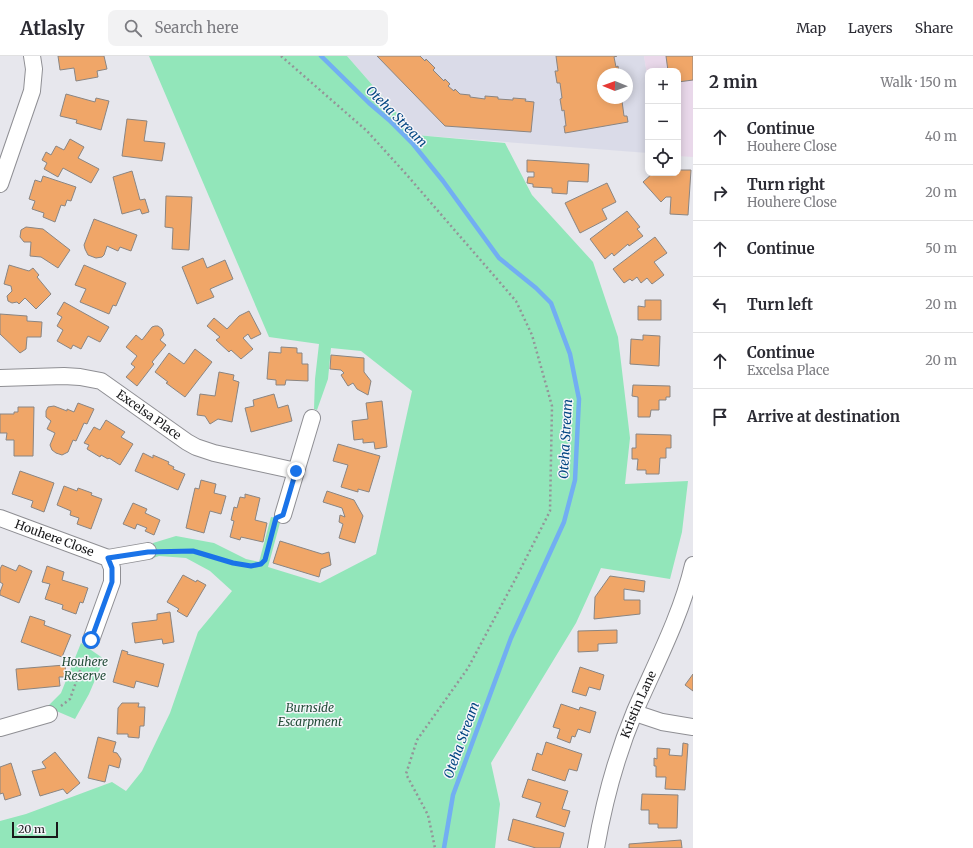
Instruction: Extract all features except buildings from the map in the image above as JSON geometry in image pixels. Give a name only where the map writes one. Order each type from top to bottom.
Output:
[{"type":"street","points":[[2,175],[32,91],[34,69],[32,56]]},
{"type":"street","name":"Excelsa Place","points":[[0,378],[80,376],[102,381],[186,442],[196,447],[214,453],[296,471]]},
{"type":"street","points":[[283,515],[312,418]]},
{"type":"street","name":"Houhere Close","points":[[0,518],[108,558],[148,552]]},
{"type":"street","name":"Houhere Close","points":[[91,640],[112,582],[112,568],[108,558]]},
{"type":"street","name":"Kristin Lane","points":[[596,848],[613,776],[635,713],[665,642],[688,583],[693,565]]},
{"type":"street","points":[[635,713],[662,722],[693,727]]},
{"type":"street","points":[[0,728],[49,714]]},
{"type":"path","points":[[281,56],[367,131],[516,301],[532,335],[552,406],[550,510],[468,668],[417,740],[406,774],[428,814],[435,848]]},
{"type":"path","points":[[148,552],[193,551],[233,563],[251,566],[261,564],[265,560],[276,518],[283,515]]},
{"type":"path","points":[[49,714],[70,700],[91,640]]},
{"type":"shaded area","points":[[347,56],[644,56],[646,68],[645,153],[416,135]]},
{"type":"shaded area","points":[[644,56],[693,56],[693,157],[681,156],[681,68],[646,68]]},
{"type":"green space","name":"Burnside Escarpment","points":[[149,56],[347,56],[416,135],[505,143],[532,195],[593,262],[618,337],[630,438],[625,484],[688,481],[682,532],[670,579],[601,568],[576,623],[491,763],[500,804],[495,848],[0,848],[0,821],[26,814],[112,782],[126,791],[142,771],[170,713],[198,632],[232,591],[210,571],[186,558],[159,556],[153,558],[153,543],[176,536],[214,543],[246,559],[259,562],[271,517],[281,519],[268,567],[320,583],[376,554],[412,391],[361,351],[331,348],[328,379],[317,410],[314,409],[315,379],[319,344],[269,337]]},
{"type":"green space","name":"Houhere Reserve","points":[[81,643],[104,659],[89,694],[75,719],[47,707],[61,693]]},
{"type":"waterway","name":"Oteha Stream","points":[[321,56],[413,144],[443,181],[499,258],[536,288],[551,303],[570,354],[579,399],[575,480],[564,522],[511,638],[453,795],[444,848]]},
{"type":"route","points":[[91,640],[112,582],[112,568],[108,558],[148,552],[193,551],[233,563],[251,566],[261,564],[265,560],[276,518],[283,515],[296,471]]}]
